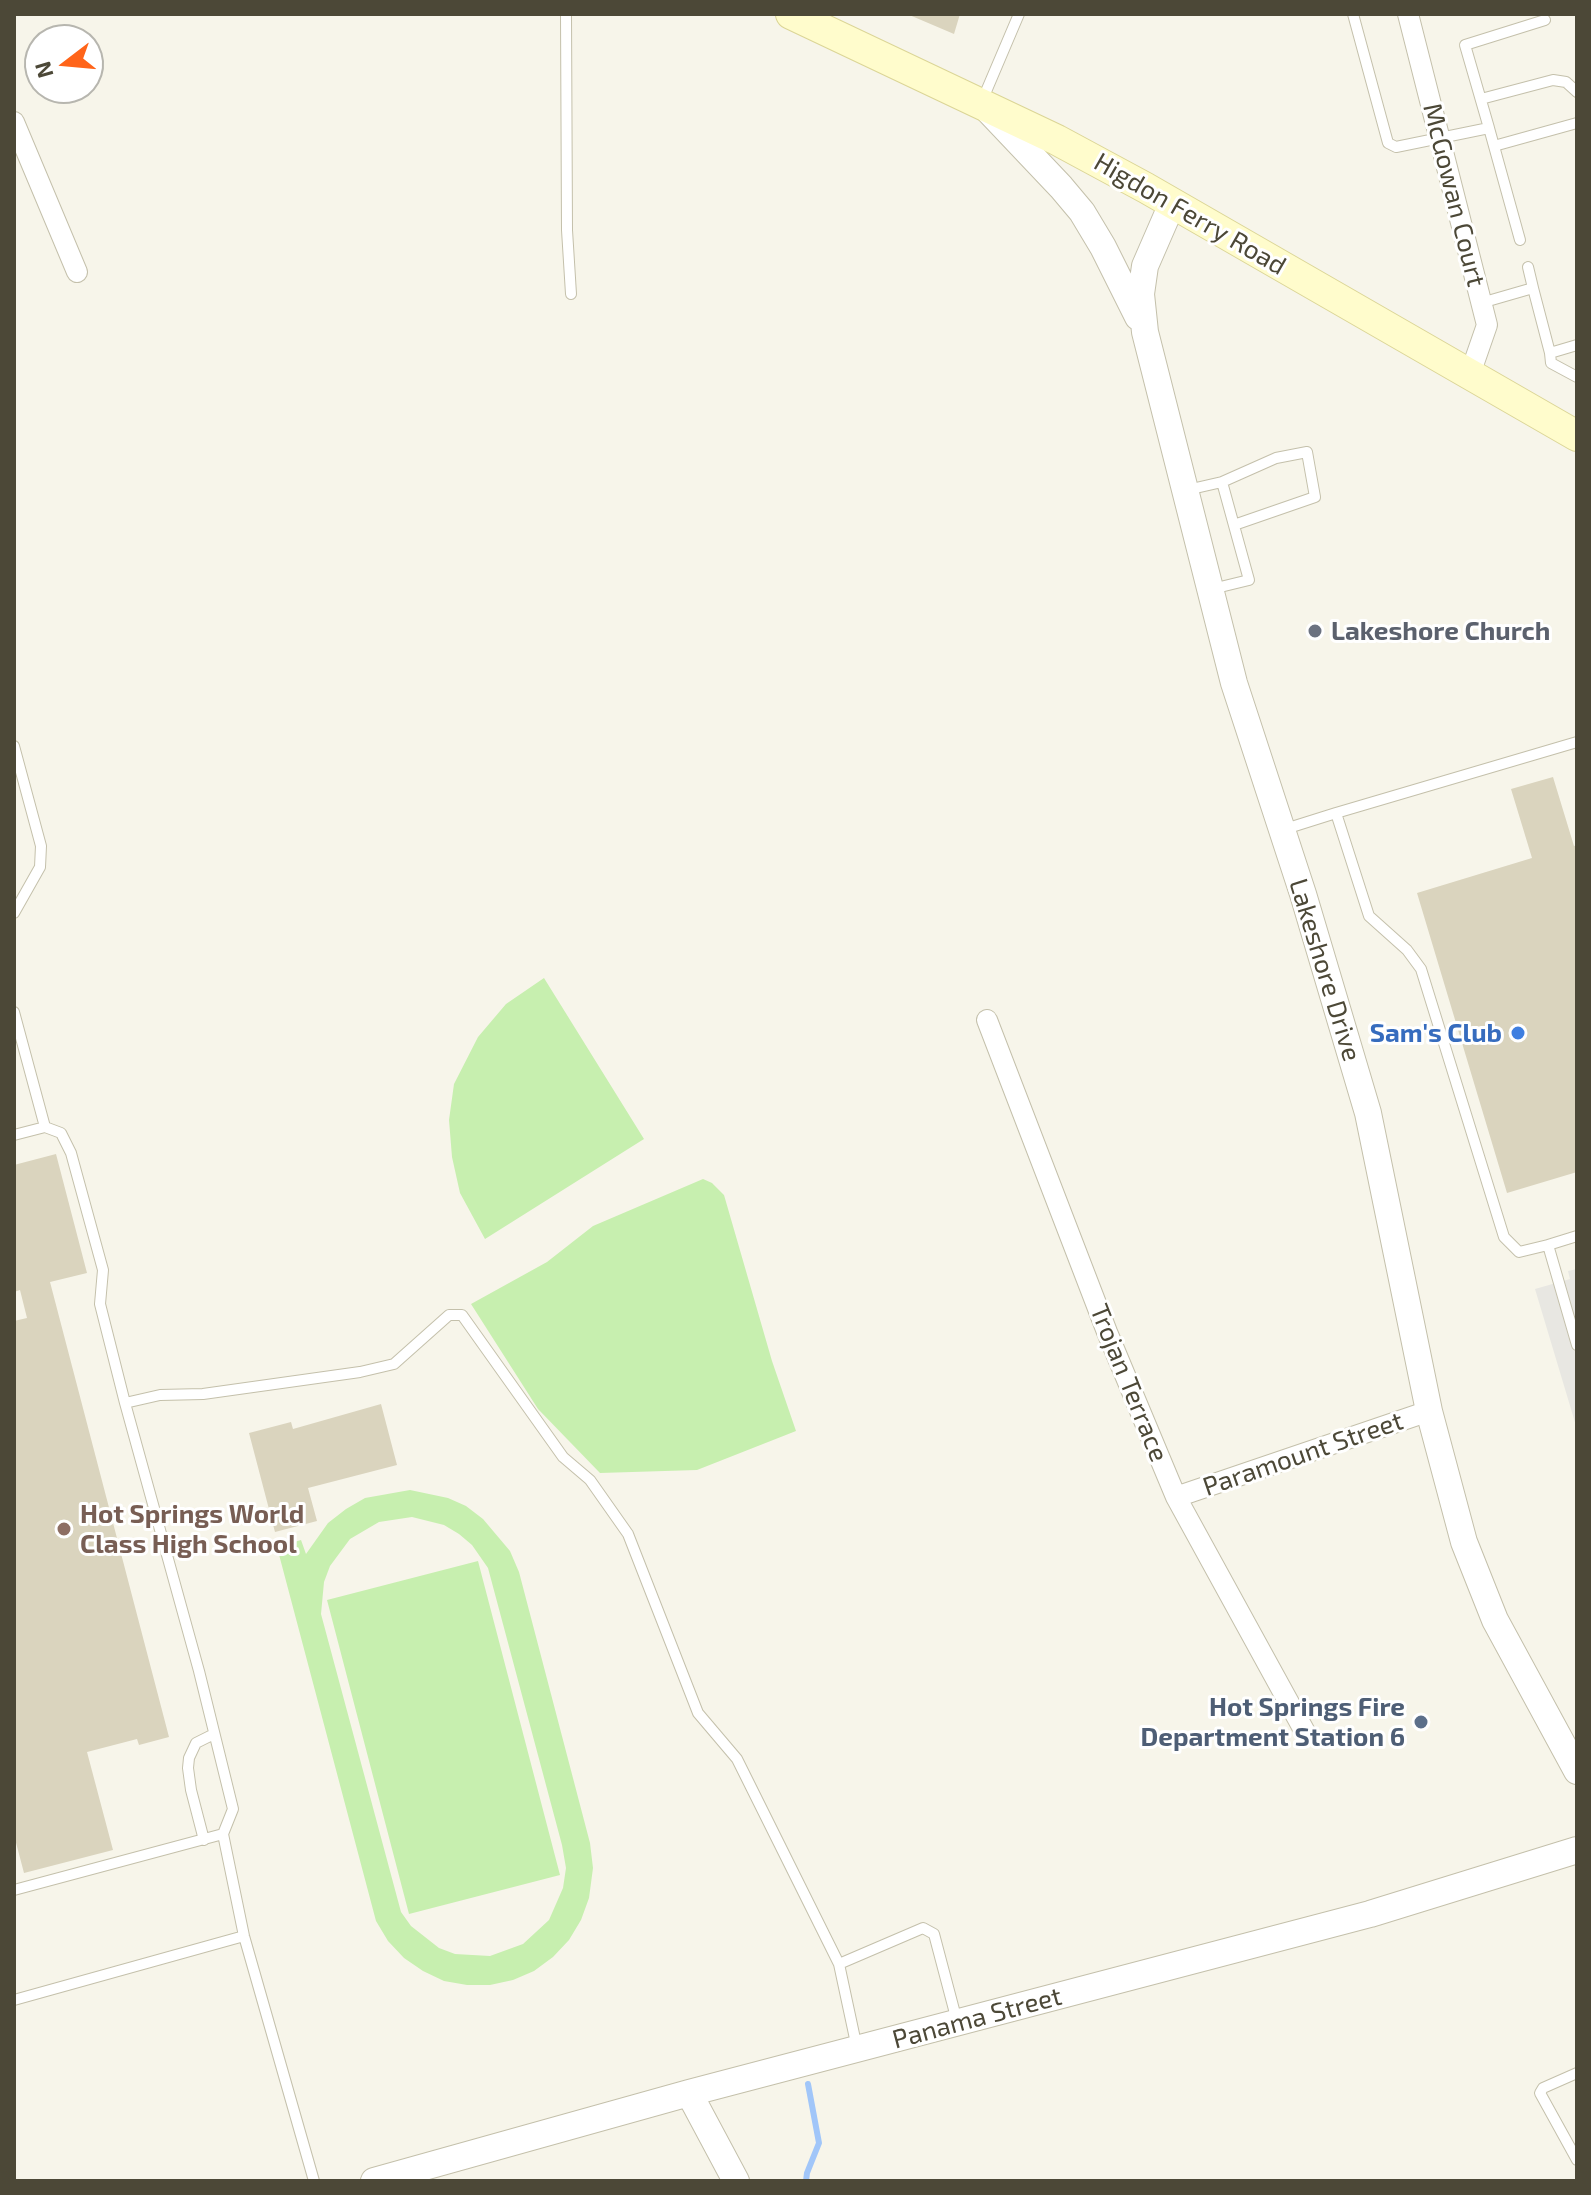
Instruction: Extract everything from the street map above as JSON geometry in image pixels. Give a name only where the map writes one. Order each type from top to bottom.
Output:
[{"type":"main road","name":"Higdon Ferry Road","points":[[791,14],[820,20],[1057,140],[1577,436]]},
{"type":"street","name":"McGowan Court","points":[[1408,14],[1487,325],[1470,374]]},
{"type":"street","points":[[981,103],[1082,212],[1108,256],[1145,332]]},
{"type":"street","points":[[14,122],[77,272]]},
{"type":"street","name":"Lakeshore Drive","points":[[1172,204],[1145,266],[1141,294],[1145,332],[1234,683],[1303,894],[1368,1113],[1429,1411],[1464,1542],[1495,1620],[1577,1771]]},
{"type":"street","name":"Trojan Terrace","points":[[987,1020],[1107,1332],[1176,1497],[1305,1732]]},
{"type":"street","name":"Paramount Street","points":[[1176,1497],[1429,1411]]},
{"type":"street","name":"Panama Street","points":[[374,2181],[689,2093],[1370,1914],[1577,1850]]},
{"type":"street","points":[[689,2093],[736,2181]]},
{"type":"lane","points":[[566,14],[567,230],[571,294]]},
{"type":"lane","points":[[981,103],[1019,14]]},
{"type":"lane","points":[[1353,14],[1388,143],[1396,147],[1489,128]]},
{"type":"lane","points":[[1520,240],[1465,45],[1545,20]]},
{"type":"lane","points":[[1481,99],[1553,80],[1566,82],[1577,92]]},
{"type":"lane","points":[[1494,146],[1577,123]]},
{"type":"lane","points":[[1528,267],[1551,363],[1577,377]]},
{"type":"lane","points":[[1481,303],[1533,288]]},
{"type":"lane","points":[[1550,353],[1577,345]]},
{"type":"lane","points":[[1185,490],[1222,482],[1276,458],[1307,452],[1315,497],[1234,525]]},
{"type":"lane","points":[[1210,590],[1249,580],[1222,482]]},
{"type":"lane","points":[[1280,830],[1577,742]]},
{"type":"lane","points":[[14,746],[41,846],[40,867],[14,913]]},
{"type":"lane","points":[[1336,813],[1369,916],[1407,950],[1421,969],[1504,1237],[1519,1252],[1577,1236]]},
{"type":"lane","points":[[14,1012],[45,1127]]},
{"type":"lane","points":[[14,1135],[45,1127],[61,1133],[71,1153],[103,1270],[100,1304],[233,1809],[223,1834],[244,1936],[314,2181]]},
{"type":"lane","points":[[1548,1245],[1577,1345]]},
{"type":"lane","points":[[125,1403],[160,1395],[203,1394],[383,1367],[394,1364],[449,1315],[462,1315],[563,1457],[590,1480],[628,1534],[698,1713],[737,1759],[839,1964],[857,2049]]},
{"type":"lane","points":[[204,1840],[188,1768],[196,1743],[214,1734]]},
{"type":"lane","points":[[14,1890],[223,1834]]},
{"type":"lane","points":[[839,1964],[923,1928],[934,1934],[958,2023]]},
{"type":"lane","points":[[14,2000],[244,1936]]},
{"type":"lane","points":[[1577,2073],[1543,2088],[1540,2093],[1577,2160]]},
{"type":"green space","points":[[544,978],[644,1139],[485,1239],[460,1193],[452,1157],[449,1120],[454,1084],[478,1037],[506,1004]]},
{"type":"green space","points":[[703,1179],[724,1195],[772,1361],[796,1431],[697,1470],[600,1473],[538,1409],[471,1304],[547,1262],[593,1226]]},
{"type":"green space","points":[[410,1490],[448,1498],[466,1506],[483,1519],[510,1551],[519,1572],[590,1843],[593,1868],[589,1898],[569,1940],[534,1971],[513,1980],[490,1985],[444,1981],[404,1958],[388,1941],[376,1921],[277,1547],[301,1540],[306,1554],[328,1523],[365,1498]],"holes":[[[412,1517],[444,1525],[472,1545],[488,1568],[566,1868],[563,1888],[549,1920],[523,1944],[490,1956],[455,1954],[439,1948],[411,1926],[401,1912],[321,1614],[324,1582],[330,1566],[350,1539],[379,1522]]]},
{"type":"green space","points":[[478,1561],[560,1875],[409,1914],[327,1600]]},
{"type":"shaded area","points":[[1577,1269],[1577,1429],[1535,1289],[1570,1279],[1568,1271]]},
{"type":"building","points":[[907,14],[960,14],[954,34]]},
{"type":"building","name":"Sam's Club","points":[[1553,777],[1574,846],[1577,845],[1577,1172],[1507,1193],[1417,893],[1532,858],[1511,789]]},
{"type":"building","name":"Hot Springs World Class High School","points":[[56,1154],[87,1273],[50,1282],[169,1737],[139,1745],[137,1739],[87,1752],[113,1850],[24,1873],[14,1835],[14,1321],[27,1318],[20,1290],[14,1292],[14,1165]]},
{"type":"building","points":[[381,1404],[397,1465],[308,1488],[317,1521],[275,1532],[249,1433],[291,1422],[293,1429]]},
{"type":"waterway","points":[[806,2181],[819,2143],[808,2084]]},
{"type":"place","name":"Lakeshore Church","points":[[1315,631]]},
{"type":"place","name":"Sam's Club","points":[[1518,1033]]},
{"type":"place","name":"Hot Springs World Class High School","points":[[64,1529]]},
{"type":"place","name":"Hot Springs Fire Department Station 6","points":[[1421,1722]]}]
